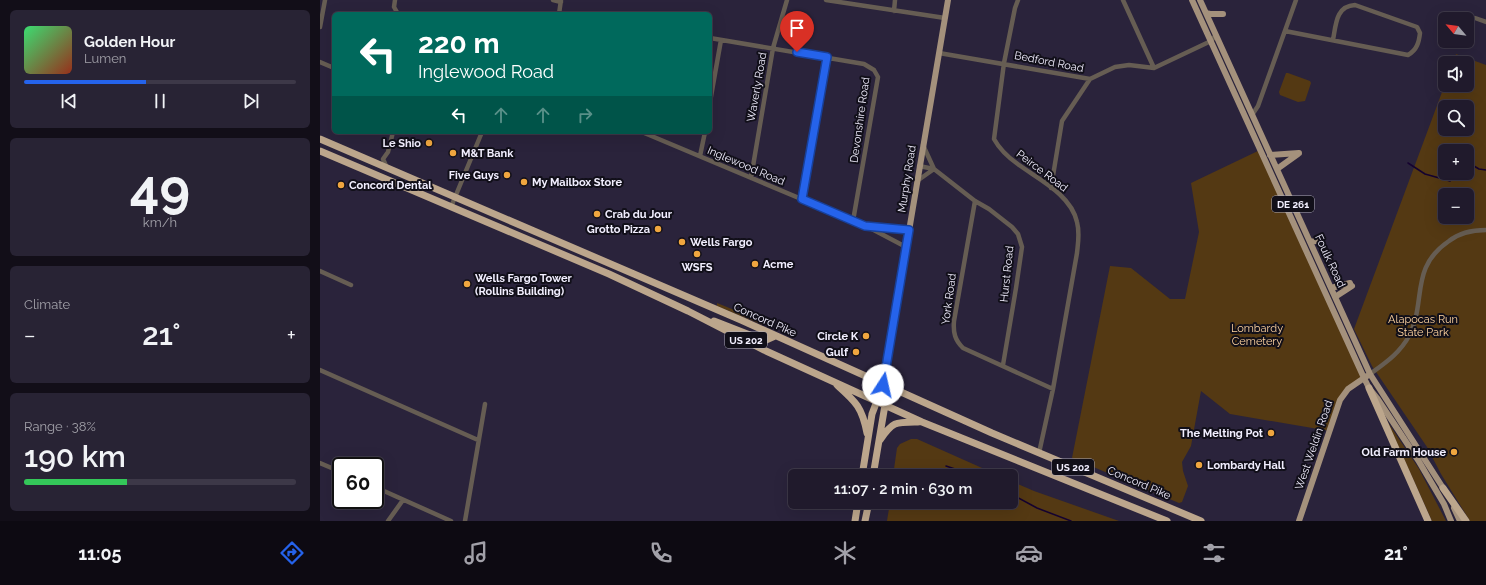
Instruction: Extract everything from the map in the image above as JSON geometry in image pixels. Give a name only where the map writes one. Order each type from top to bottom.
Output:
[{"type":"highway","name":"Concord Pike","points":[[320,139],[671,290],[1039,453],[1201,521]]},
{"type":"highway","name":"US 202","points":[[320,151],[609,274],[688,311],[766,351],[922,422],[1167,521]]},
{"type":"highway","points":[[688,311],[763,340],[775,336]]},
{"type":"highway","points":[[830,379],[856,403],[865,421],[868,439]]},
{"type":"highway","points":[[863,469],[876,401],[883,385]]},
{"type":"highway","points":[[874,469],[885,405],[883,385]]},
{"type":"highway","points":[[1369,388],[1428,521]]},
{"type":"highway","points":[[879,442],[894,424],[902,422],[922,422]]},
{"type":"highway","points":[[1443,488],[1466,521]]},
{"type":"highway","points":[[855,521],[857,509]]},
{"type":"highway","points":[[865,521],[868,509]]},
{"type":"highway","points":[[1136,509],[1158,521]]},
{"type":"main road","name":"Murphy Road","points":[[883,385],[948,0]]},
{"type":"main road","name":"Foulk Road","points":[[1192,0],[1364,378],[1369,388],[1418,460],[1444,504],[1451,521]]},
{"type":"main road","name":"Foulk Road","points":[[1200,0],[1370,374],[1443,488],[1460,521]]},
{"type":"main road","points":[[1206,13],[1223,14]]},
{"type":"main road","points":[[1270,155],[1299,153],[1277,169]]},
{"type":"main road","points":[[1310,242],[1321,240]]},
{"type":"main road","points":[[1331,288],[1351,285],[1335,297]]},
{"type":"main road","name":"West Weldin Road","points":[[1299,521],[1340,400],[1345,392],[1370,374]]},
{"type":"street","points":[[320,27],[325,0]]},
{"type":"street","points":[[395,0],[394,7],[397,12]]},
{"type":"street","points":[[553,0],[561,1],[559,12]]},
{"type":"street","name":"Waverly Road","points":[[751,178],[773,48],[787,0]]},
{"type":"street","points":[[826,0],[841,1],[894,11],[945,18]]},
{"type":"street","points":[[894,11],[895,0]]},
{"type":"street","name":"Peirce Road","points":[[1018,0],[1004,63],[994,139],[998,148],[1011,160],[1063,197],[1072,209],[1077,222],[1079,237],[1053,389],[1039,453]]},
{"type":"street","points":[[1122,0],[1154,68],[1211,41],[1216,35]]},
{"type":"street","points":[[1252,115],[1258,106],[1296,0]]},
{"type":"street","points":[[1285,30],[1333,40],[1408,55],[1414,51],[1419,42],[1420,33],[1417,27],[1355,5],[1347,6],[1342,10],[1338,17],[1333,40]]},
{"type":"street","points":[[1475,18],[1486,22]]},
{"type":"street","name":"Devonshire Road","points":[[712,38],[864,64],[874,70],[878,76],[853,221]]},
{"type":"street","points":[[712,91],[721,40]]},
{"type":"street","name":"Bedford Road","points":[[939,53],[1090,79],[1115,67],[1129,65],[1154,68]]},
{"type":"street","points":[[802,199],[827,57]]},
{"type":"street","points":[[320,62],[332,67]]},
{"type":"street","points":[[1051,188],[1062,121],[1090,79]]},
{"type":"street","points":[[387,168],[383,159],[388,152],[392,134]]},
{"type":"street","points":[[451,206],[481,134]]},
{"type":"street","name":"Inglewood Road","points":[[650,134],[865,226],[906,247]]},
{"type":"street","points":[[700,156],[704,134]]},
{"type":"street","points":[[917,181],[934,169],[923,145]]},
{"type":"street","name":"Hurst Road","points":[[920,166],[934,169],[975,201],[989,209],[1012,227],[1018,234],[1022,247],[1004,365]]},
{"type":"street","name":"York Road","points":[[975,201],[953,329],[958,343],[963,348],[1004,365],[1053,389]]},
{"type":"street","points":[[1287,208],[1293,205]]},
{"type":"street","name":"Inglewood Road","points":[[865,226],[909,230]]},
{"type":"street","name":"West Weldin Road","points":[[1370,374],[1395,354],[1409,337],[1414,322],[1423,272],[1432,256],[1444,244],[1453,238],[1471,231],[1486,230]]},
{"type":"street","points":[[320,271],[351,285]]},
{"type":"street","points":[[320,370],[478,440]]},
{"type":"street","points":[[465,521],[485,404]]},
{"type":"street","points":[[320,463],[332,468]]},
{"type":"street","points":[[384,491],[451,521]]},
{"type":"street","points":[[388,521],[403,500]]},
{"type":"green space","name":"Alapocas Run State Park","points":[[1474,61],[1486,65],[1486,521],[1470,521],[1441,474],[1427,447],[1372,366],[1354,329],[1438,103],[1438,136],[1474,136],[1474,100],[1439,100],[1442,92],[1474,92]]},
{"type":"green space","points":[[1286,73],[1310,81],[1311,83],[1305,101],[1298,102],[1280,95],[1279,92]]},
{"type":"green space","name":"Lombardy Cemetery","points":[[1260,150],[1364,378],[1345,392],[1330,431],[1230,414],[1201,391],[1191,446],[1182,462],[1183,471],[1188,486],[1182,502],[1179,503],[1072,458],[1110,266],[1131,268],[1170,299],[1185,299],[1199,232],[1191,183]]},
{"type":"green space","points":[[717,303],[764,322],[765,324],[763,325],[717,306]]},
{"type":"green space","points":[[1387,421],[1419,469],[1446,521],[1432,521]]},
{"type":"green space","points":[[911,439],[917,439],[984,469],[894,469],[897,448],[900,444]]},
{"type":"green space","points":[[1018,484],[1119,521],[887,521],[889,509],[1018,509]]},
{"type":"waterway","points":[[1408,163],[1425,174],[1438,178]]},
{"type":"waterway","points":[[1474,166],[1479,169],[1486,170]]},
{"type":"waterway","points":[[1446,180],[1451,180]]},
{"type":"waterway","points":[[946,466],[955,469]]},
{"type":"waterway","points":[[1018,498],[1037,508],[1071,521]]},
{"type":"place","name":"Le Shio","points":[[429,143]]},
{"type":"place","name":"M&T Bank","points":[[453,153]]},
{"type":"place","name":"Five Guys","points":[[507,175]]},
{"type":"place","name":"My Mailbox Store","points":[[524,182]]},
{"type":"place","name":"Concord Dental","points":[[341,185]]},
{"type":"place","name":"Crab du Jour","points":[[597,214]]},
{"type":"place","name":"Grotto Pizza","points":[[658,229]]},
{"type":"place","name":"Wells Fargo","points":[[682,242]]},
{"type":"place","name":"WSFS","points":[[697,254]]},
{"type":"place","name":"Acme","points":[[755,264]]},
{"type":"place","name":"Wells Fargo Tower (Rollins Building)","points":[[467,284]]},
{"type":"place","name":"Circle K","points":[[866,336]]},
{"type":"place","name":"Gulf","points":[[856,352]]},
{"type":"place","name":"The Melting Pot","points":[[1271,433]]},
{"type":"place","name":"Old Farm House","points":[[1454,452]]},
{"type":"place","name":"Lombardy Hall","points":[[1199,465]]},
{"type":"route","points":[[797,52],[827,57],[802,199],[865,226],[909,230],[883,385]]}]
